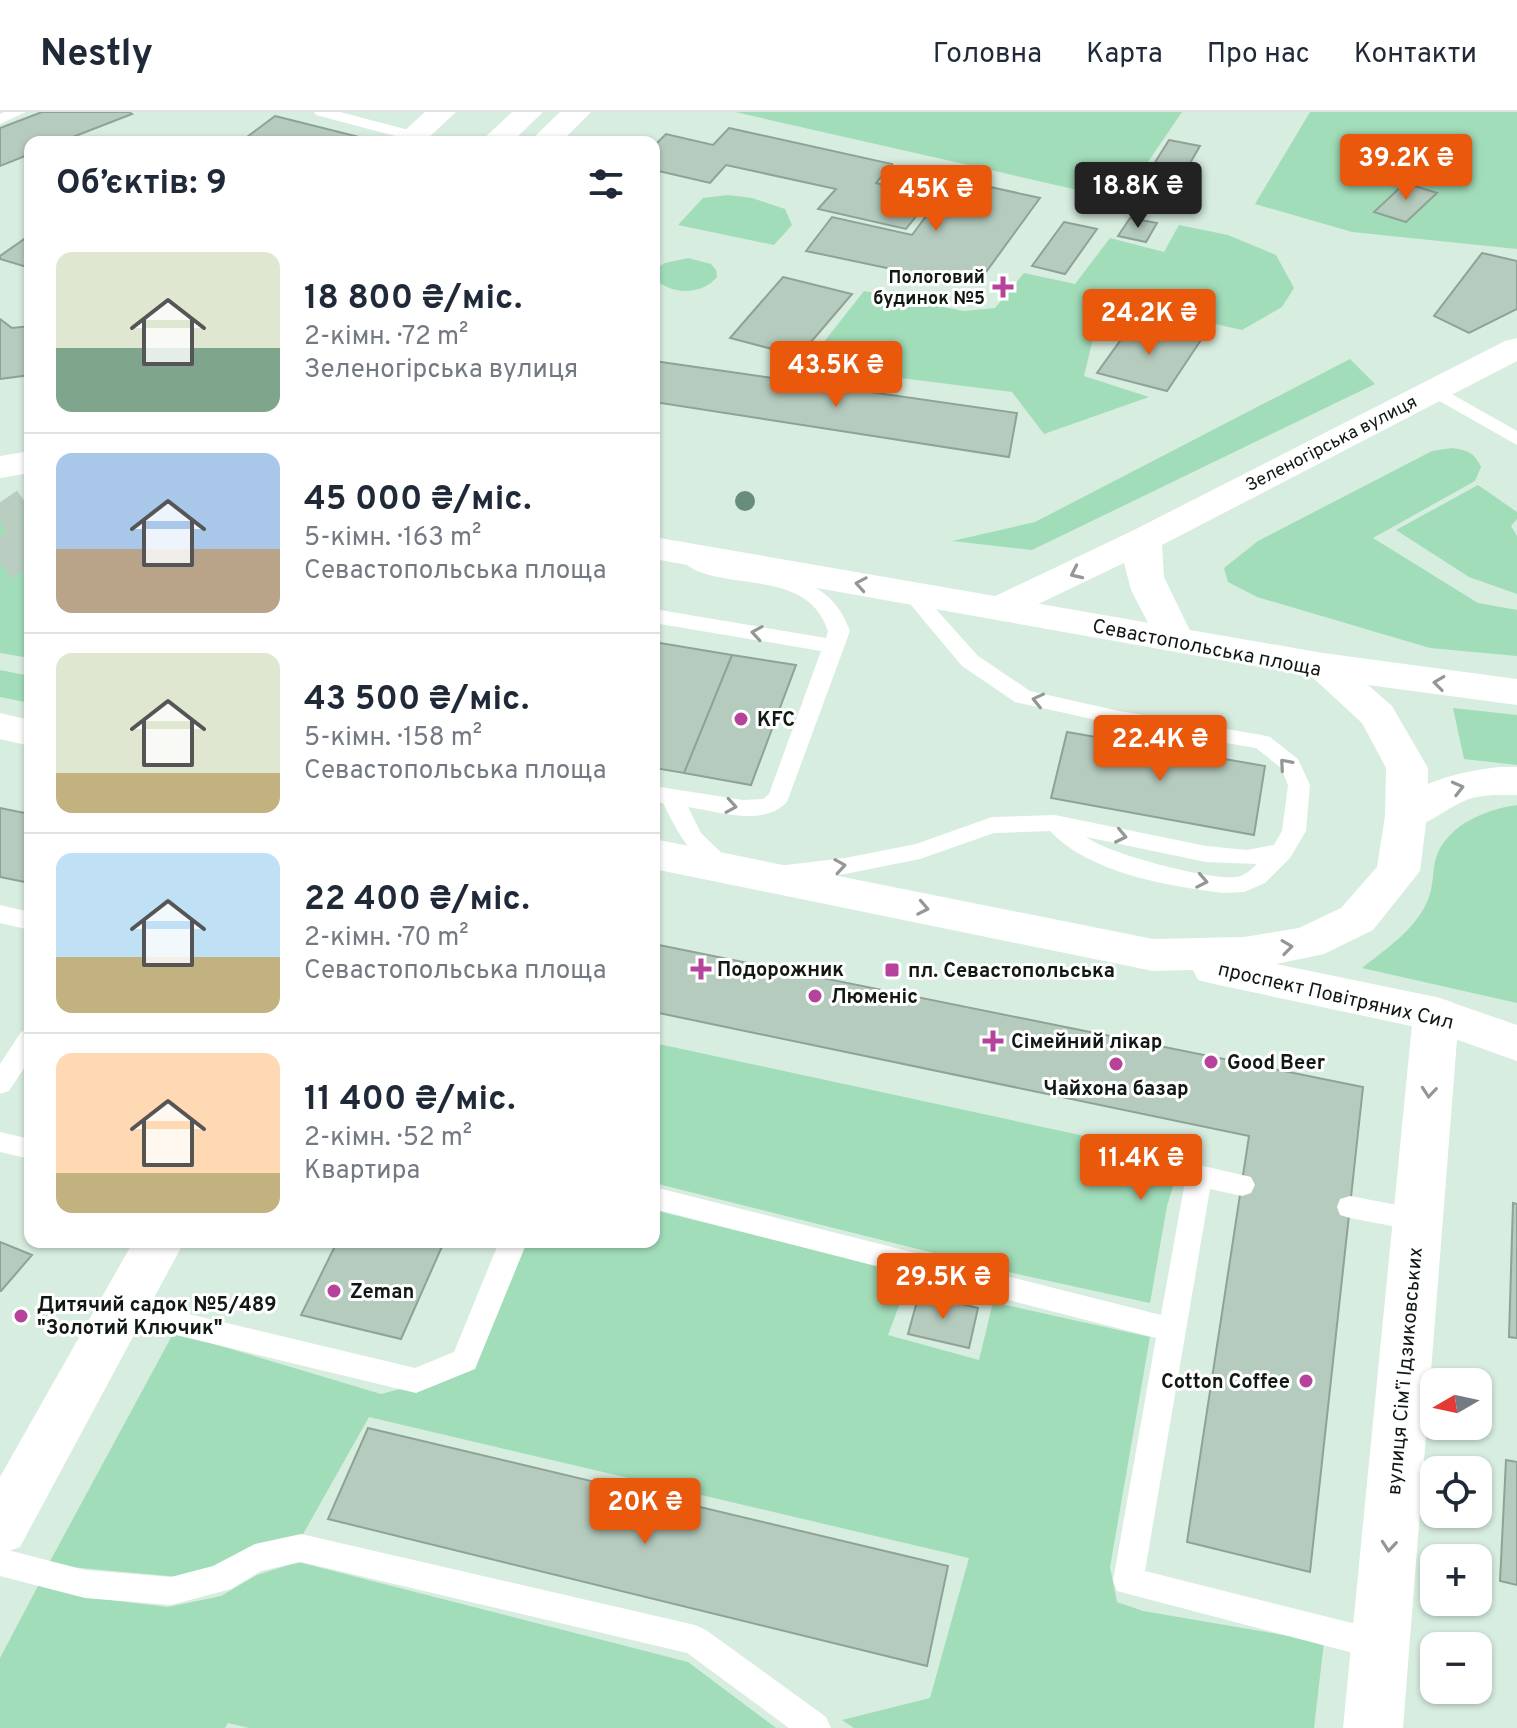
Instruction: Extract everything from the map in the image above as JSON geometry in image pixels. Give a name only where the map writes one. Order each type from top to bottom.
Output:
[{"type":"main road","points":[[502,136],[529,112]]},
{"type":"main road","points":[[551,136],[577,112]]},
{"type":"main road","points":[[422,136],[451,129]]},
{"type":"main road","name":"Зеленогірська вулиця","points":[[1000,608],[1145,539],[1517,348]]},
{"type":"main road","points":[[1145,539],[1141,552],[1143,572],[1174,637]]},
{"type":"main road","name":"Севастопольська площа","points":[[660,855],[1153,955],[1244,953],[1308,943],[1357,919],[1398,871],[1406,816],[1407,768],[1378,715],[1323,666],[1174,637],[668,551]]},
{"type":"main road","points":[[1323,666],[1517,692]]},
{"type":"main road","points":[[0,729],[24,733]]},
{"type":"main road","points":[[1406,816],[1445,791],[1474,784],[1517,781]]},
{"type":"main road","name":"проспект Повітряних Сил","points":[[1153,955],[1436,1014],[1517,1043]]},
{"type":"main road","name":"вулиця Сімʼї Ідзиковських","points":[[1373,1728],[1436,1014]]},
{"type":"main road","points":[[0,1529],[156,1248]]},
{"type":"lane","points":[[0,119],[18,112]]},
{"type":"lane","points":[[322,112],[400,136]]},
{"type":"lane","points":[[1434,390],[1517,439]]},
{"type":"lane","points":[[662,796],[743,808],[769,807],[779,797],[839,631],[828,607],[816,598],[780,584],[717,571],[668,551]]},
{"type":"lane","points":[[662,796],[692,838],[744,872],[845,866],[920,851],[992,825],[1055,823],[1068,838],[1120,864],[1214,883],[1240,885],[1256,878],[1282,852],[1294,831],[1299,785],[1290,764],[1262,742],[1119,718],[1023,697],[970,661],[910,592]]},
{"type":"lane","points":[[660,617],[834,646]]},
{"type":"lane","points":[[0,914],[24,920]]},
{"type":"lane","points":[[0,1084],[24,1048]]},
{"type":"lane","points":[[0,1142],[24,1148]]},
{"type":"lane","points":[[1242,1185],[1199,1176],[1128,1581],[1380,1645]]},
{"type":"lane","points":[[660,1200],[1172,1330]]},
{"type":"lane","points":[[1350,1207],[1418,1220]]},
{"type":"lane","points":[[122,1310],[416,1381],[465,1360],[511,1248]]},
{"type":"lane","points":[[0,1562],[85,1584],[171,1591],[220,1579],[255,1558],[301,1548],[695,1640],[815,1728]]},
{"type":"green space","points":[[735,112],[1182,112],[1122,200]]},
{"type":"green space","points":[[1310,112],[1517,112],[1517,249],[1352,232],[1255,204]]},
{"type":"green space","points":[[728,195],[752,198],[785,209],[792,225],[774,245],[678,225],[703,198]]},
{"type":"green space","points":[[1179,225],[1228,235],[1276,255],[1294,288],[1282,307],[1242,330],[1143,308],[1100,309],[1084,376],[1149,397],[1044,434],[1012,392],[805,366],[864,291],[964,311],[995,308],[1024,273],[1075,284],[1110,238],[1164,252]]},
{"type":"green space","points":[[688,258],[711,264],[717,277],[696,290],[671,288],[660,283],[660,266]]},
{"type":"green space","points":[[1350,359],[1375,384],[1032,550],[952,541],[1035,522]]},
{"type":"green space","points":[[1452,448],[1466,451],[1476,458],[1481,467],[1475,481],[1373,538],[1478,603],[1517,610],[1517,656],[1430,648],[1257,597],[1228,582],[1224,568],[1258,541],[1432,451]]},
{"type":"green space","points":[[1478,485],[1517,512],[1517,519],[1511,526],[1517,536],[1517,594],[1469,577],[1396,530]]},
{"type":"green space","points":[[24,516],[24,657],[0,653],[0,522]]},
{"type":"green space","points":[[0,670],[24,675],[24,702],[0,697]]},
{"type":"green space","points":[[1453,708],[1517,715],[1517,765],[1464,759]]},
{"type":"green space","points":[[1517,805],[1517,1003],[1362,968],[1401,937],[1424,908],[1431,892],[1437,855],[1450,835],[1482,814]]},
{"type":"green space","points":[[660,1044],[1182,1157],[1167,1206],[1150,1303],[1017,1274],[660,1185]]},
{"type":"green space","points":[[660,1211],[911,1274],[888,1335],[979,1360],[993,1302],[1150,1337],[1110,1567],[1117,1602],[1143,1611],[1324,1642],[1314,1728],[854,1728],[842,1720],[930,1698],[969,1558],[369,1417],[302,1536],[222,1570],[179,1577],[48,1565],[174,1332],[381,1394],[465,1372],[522,1248],[660,1248]]},
{"type":"green space","points":[[298,1562],[688,1662],[776,1728],[249,1728],[228,1723],[225,1728],[0,1728],[0,1658],[39,1584],[85,1597],[168,1607],[221,1596],[257,1575]]},
{"type":"building","points":[[42,112],[132,114],[75,136],[24,136],[24,156],[0,166],[0,128]]},
{"type":"building","points":[[275,116],[355,136],[248,136]]},
{"type":"building","points":[[729,128],[892,164],[876,183],[933,195],[906,229],[818,209],[836,189],[726,165],[710,183],[660,171],[660,140],[666,134],[713,145]]},
{"type":"building","points":[[1169,140],[1200,146],[1175,189],[1142,183]]},
{"type":"building","points":[[909,169],[1040,198],[978,283],[963,284],[806,251],[832,217],[912,235],[944,192],[900,182]]},
{"type":"building","points":[[1405,183],[1437,193],[1406,222],[1374,212]]},
{"type":"building","points":[[1130,218],[1157,223],[1146,242],[1118,236]]},
{"type":"building","points":[[1064,222],[1097,229],[1065,274],[1032,266]]},
{"type":"building","points":[[24,239],[24,266],[0,259]]},
{"type":"building","points":[[1482,253],[1517,261],[1517,309],[1469,333],[1434,316]]},
{"type":"building","points":[[783,277],[852,294],[799,356],[730,338]]},
{"type":"building","points":[[0,319],[12,328],[24,327],[24,376],[0,379]]},
{"type":"building","points":[[1133,323],[1201,340],[1167,391],[1097,373]]},
{"type":"building","points":[[660,362],[1017,413],[1009,457],[660,403]]},
{"type":"building","points":[[660,643],[732,655],[684,773],[660,769]]},
{"type":"building","name":"KFC","points":[[732,655],[796,665],[751,785],[684,773]]},
{"type":"building","points":[[1067,732],[1265,766],[1254,835],[1051,798]]},
{"type":"building","points":[[0,808],[24,813],[24,882],[0,877]]},
{"type":"building","points":[[660,945],[1363,1087],[1310,1572],[1187,1542],[1249,1136],[660,1013]]},
{"type":"building","points":[[1513,1203],[1517,1204],[1517,1338],[1509,1337]]},
{"type":"building","points":[[0,1242],[32,1255],[1,1291],[0,1291]]},
{"type":"building","points":[[334,1248],[441,1248],[401,1339],[301,1315]]},
{"type":"building","points":[[919,1294],[978,1308],[969,1348],[908,1334]]},
{"type":"building","points":[[368,1428],[948,1566],[927,1666],[328,1519]]},
{"type":"building","points":[[1506,1460],[1517,1462],[1517,1585],[1500,1581]]},
{"type":"tunnel","points":[[0,522],[24,505]]},
{"type":"tunnel","points":[[0,562],[24,545]]},
{"type":"place","name":"Пологовий будинок №5","points":[[1003,287]]},
{"type":"place","name":"KFC","points":[[741,719]]},
{"type":"place","name":"Подорожник","points":[[701,969]]},
{"type":"place","name":"пл. Севастопольська","points":[[892,970]]},
{"type":"place","name":"Люменіс","points":[[815,996]]},
{"type":"place","name":"Сімейний лікар","points":[[993,1041]]},
{"type":"place","name":"Good Beer","points":[[1211,1062]]},
{"type":"place","name":"Чайхона базар","points":[[1116,1064]]},
{"type":"place","name":"Zeman","points":[[334,1291]]},
{"type":"place","name":"Дитячий садок №5/489 \"Золотий Ключик\"","points":[[21,1316]]},
{"type":"place","name":"Cotton Coffee","points":[[1306,1381]]}]
